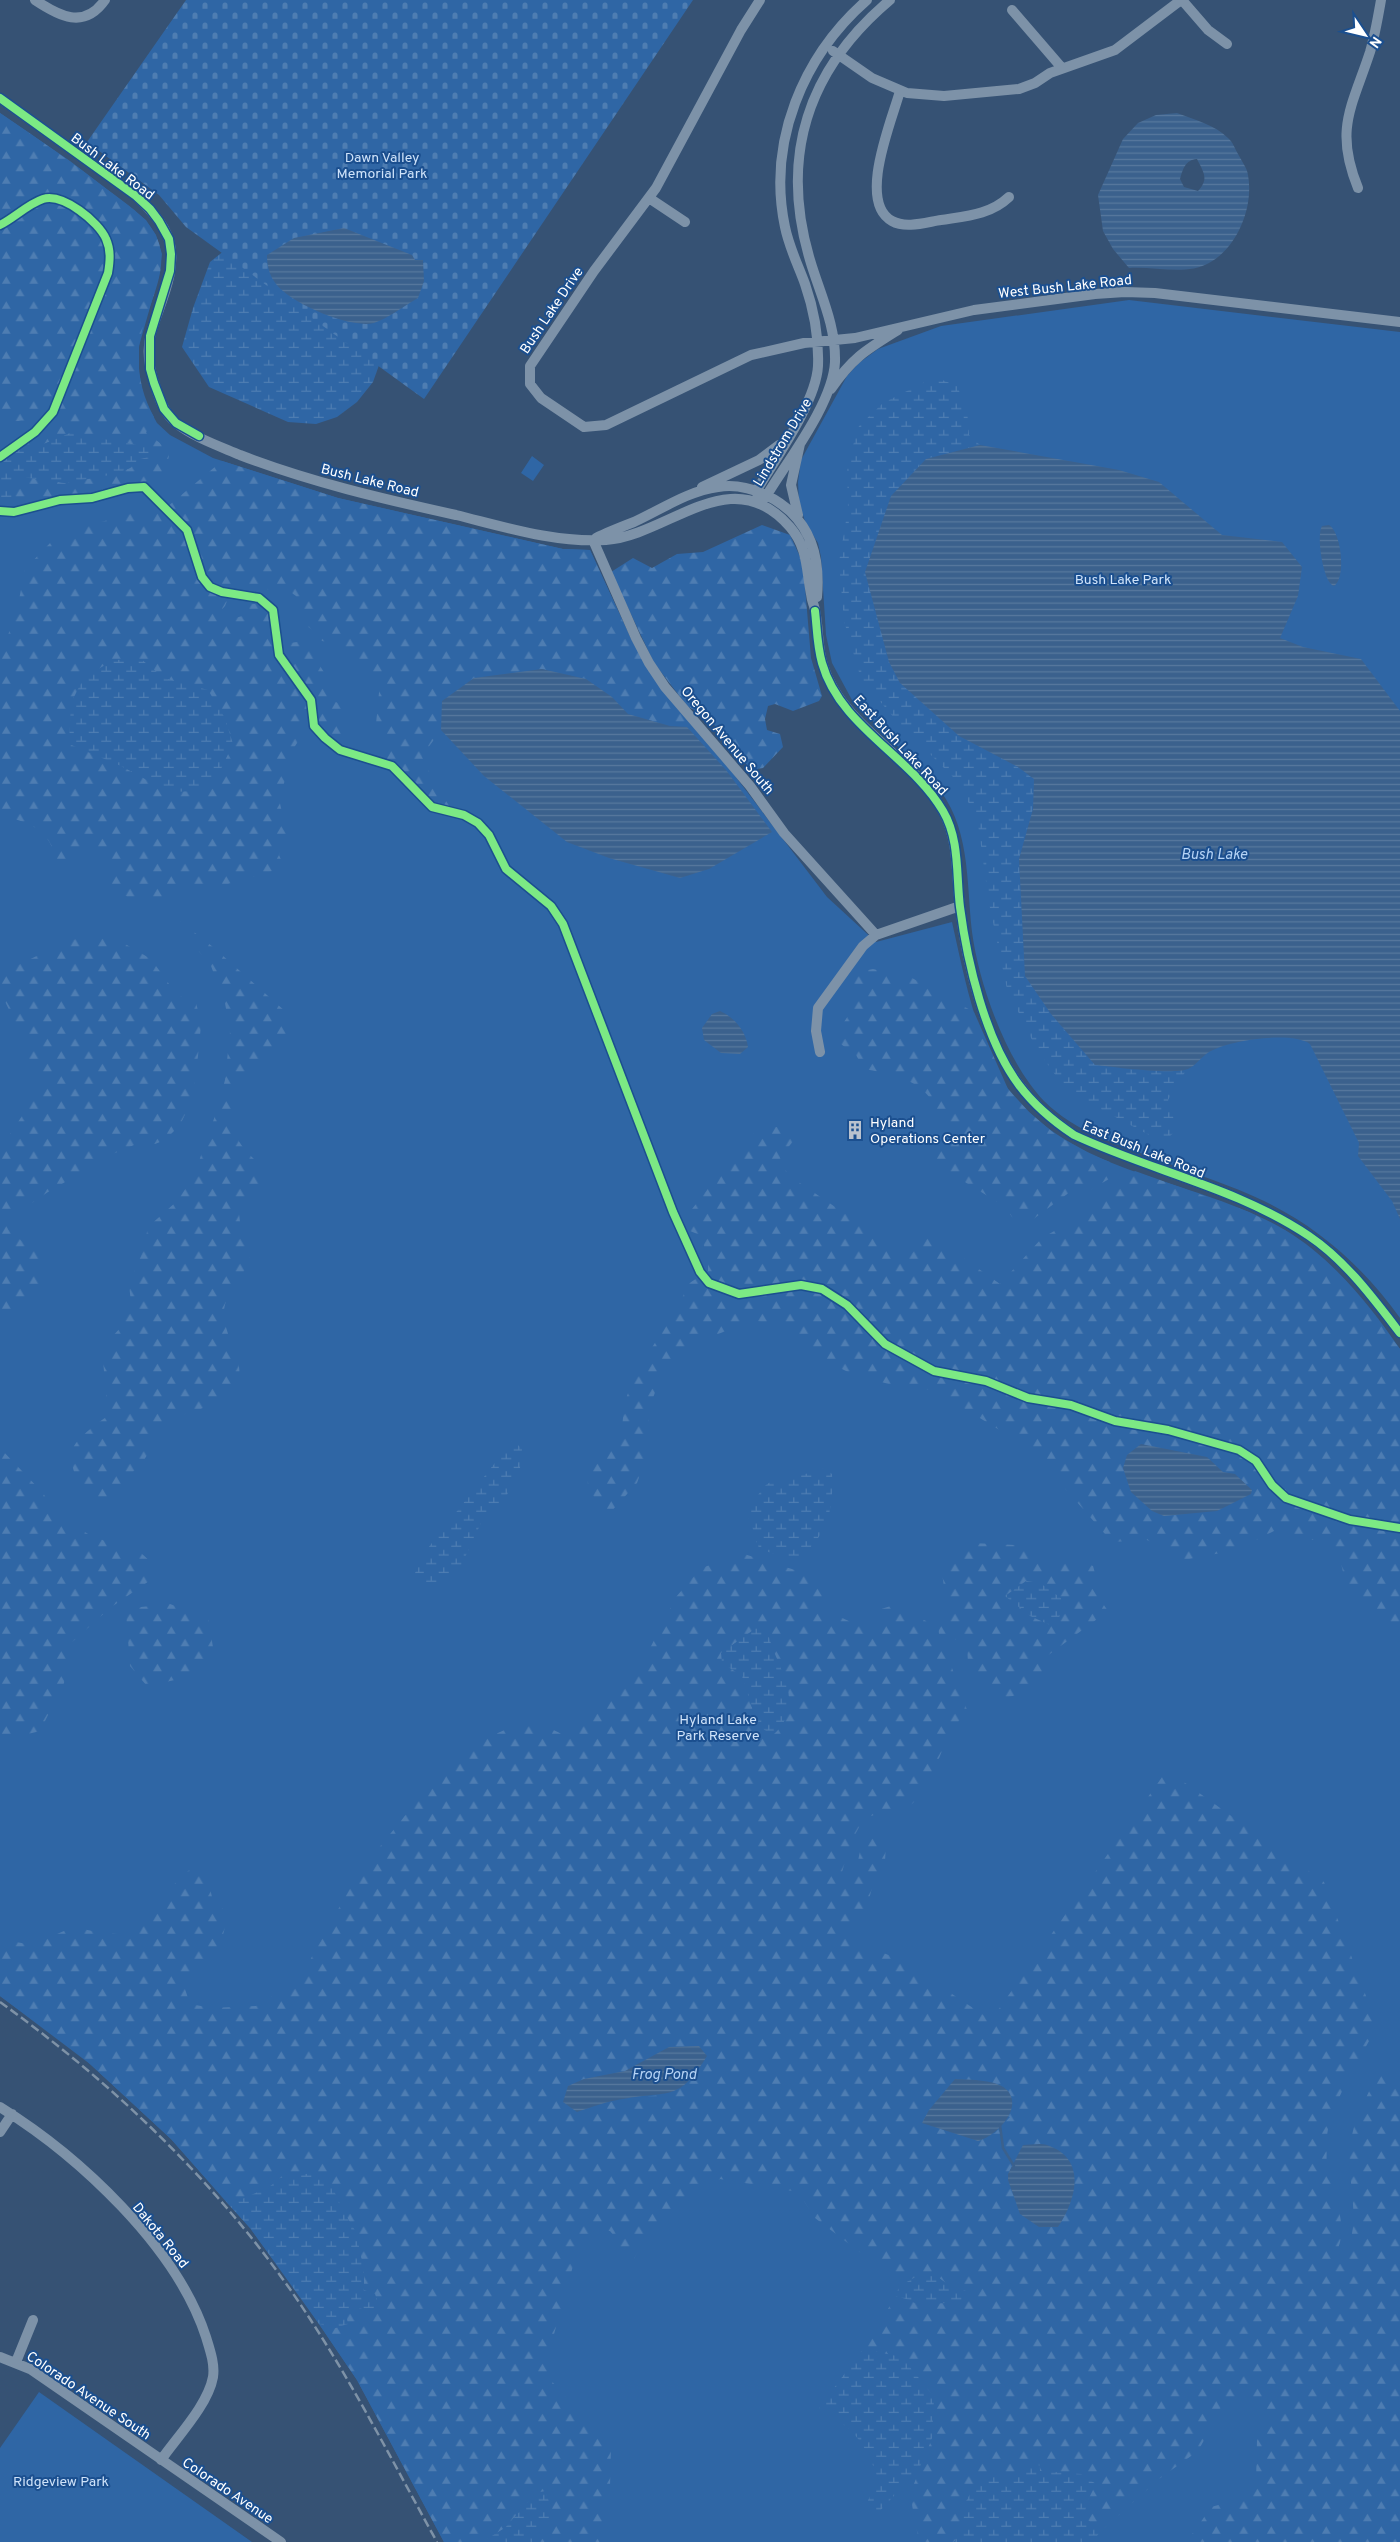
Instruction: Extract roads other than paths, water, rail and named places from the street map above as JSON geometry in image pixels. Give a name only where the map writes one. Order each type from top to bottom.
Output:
[{"type":"street","points":[[35,0],[54,13],[75,18],[85,17],[94,12],[105,0]]},
{"type":"street","name":"Bush Lake Drive","points":[[760,0],[745,23],[678,150],[649,198],[594,271],[534,358],[530,366],[530,384],[540,398],[574,422],[584,427],[595,428],[606,425],[750,356],[771,350],[825,342]]},
{"type":"street","name":"Lindstrom Drive","points":[[867,0],[841,26],[811,67],[798,94],[783,146],[781,174],[784,226],[812,310],[825,342],[835,362],[825,398],[767,496],[758,503],[756,490],[812,391],[825,342],[827,306],[802,232],[798,210],[796,182],[802,138],[811,106],[837,55],[866,20],[890,0]]},
{"type":"street","points":[[826,46],[872,78],[900,91],[926,96],[944,96],[1019,89],[1062,68],[1115,50],[1182,0],[1208,30],[1227,44]]},
{"type":"street","points":[[1358,188],[1349,166],[1347,121],[1352,98],[1370,53],[1381,0]]},
{"type":"street","points":[[1012,10],[1062,68]]},
{"type":"street","points":[[900,91],[878,173],[877,195],[879,205],[884,214],[892,221],[913,224],[990,211],[1009,197]]},
{"type":"street","name":"Bush Lake Road","points":[[0,98],[136,196],[150,209],[169,239],[170,271],[150,336],[150,369],[164,409],[176,423],[217,446],[285,471],[331,485],[564,539],[609,540],[714,501],[737,500],[758,503]]},
{"type":"street","points":[[649,198],[685,222]]},
{"type":"street","name":"West Bush Lake Road","points":[[825,342],[974,310],[1125,292],[1155,293],[1400,322]]},
{"type":"street","points":[[825,398],[848,366],[861,353],[906,326]]},
{"type":"street","points":[[686,496],[767,455],[791,431]]},
{"type":"street","points":[[800,443],[791,485],[793,501],[800,521]]},
{"type":"street","name":"Bush Lake Road","points":[[592,540],[686,496],[719,486],[732,485],[756,490],[767,496]]},
{"type":"street","name":"East Bush Lake Road","points":[[767,496],[791,510],[808,534],[815,562],[818,594],[816,610]]},
{"type":"street","name":"East Bush Lake Road","points":[[758,503],[781,518],[801,542],[807,560],[811,595],[816,610],[822,663],[840,699],[852,714],[917,778],[944,812],[954,842],[960,906],[968,954],[987,1021],[1005,1063],[1018,1084],[1035,1104],[1074,1136],[1282,1219],[1310,1237],[1334,1256],[1375,1300],[1400,1333]]},
{"type":"street","name":"Oregon Avenue South","points":[[592,540],[636,638],[664,686],[750,786],[784,833],[876,935]]},
{"type":"street","points":[[820,1052],[816,1031],[818,1008],[863,946],[876,935],[960,906]]},
{"type":"street","name":"Dakota Road","points":[[0,2106],[63,2153],[134,2221],[171,2266],[188,2293],[201,2322],[211,2352],[213,2377],[204,2400],[161,2460]]},
{"type":"street","points":[[0,2132],[12,2114]]},
{"type":"street","points":[[16,2362],[33,2320]]},
{"type":"street","name":"Colorado Avenue South","points":[[0,2357],[16,2362],[161,2460]]},
{"type":"street","name":"Colorado Avenue","points":[[161,2460],[280,2542]]},
{"type":"water","points":[[1177,113],[1204,123],[1223,133],[1231,141],[1247,172],[1248,200],[1246,213],[1241,225],[1228,247],[1219,256],[1200,267],[1180,270],[1129,268],[1113,249],[1103,231],[1098,195],[1123,139],[1138,123],[1156,115]],"holes":[[[1197,159],[1204,176],[1203,183],[1198,191],[1184,187],[1180,179],[1185,166],[1190,161]]]},
{"type":"water","points":[[344,228],[412,255],[415,260],[423,260],[424,281],[418,298],[380,321],[363,324],[321,313],[294,299],[276,284],[269,270],[267,255],[294,238]]},
{"type":"water","name":"Bush Lake","points":[[980,445],[1119,470],[1159,482],[1222,535],[1282,542],[1302,567],[1298,596],[1280,638],[1303,647],[1361,659],[1400,711],[1400,1219],[1392,1201],[1358,1156],[1359,1143],[1310,1044],[1290,1038],[1248,1040],[1222,1046],[1209,1052],[1188,1069],[1180,1071],[1143,1070],[1095,1065],[1051,1014],[1025,976],[1019,859],[1033,809],[1034,779],[1018,767],[959,736],[900,683],[889,662],[865,572],[891,496],[926,459]]},
{"type":"water","points":[[1329,525],[1337,537],[1341,556],[1340,575],[1338,582],[1334,586],[1327,577],[1320,548],[1320,531],[1322,526]]},
{"type":"water","points":[[542,669],[586,679],[612,697],[628,714],[670,726],[687,727],[726,770],[772,832],[709,869],[680,878],[609,858],[567,842],[484,776],[441,730],[442,701],[474,678]]},
{"type":"water","points":[[720,1011],[734,1021],[745,1035],[748,1047],[740,1054],[721,1053],[704,1040],[702,1028],[712,1014]]},
{"type":"water","points":[[1141,1444],[1207,1457],[1223,1472],[1235,1474],[1252,1490],[1251,1494],[1217,1511],[1164,1516],[1152,1511],[1131,1492],[1123,1468],[1127,1455]]},
{"type":"water","name":"Frog Pond","points":[[699,2046],[707,2056],[688,2081],[672,2092],[611,2101],[577,2112],[563,2102],[568,2086],[584,2079],[625,2071],[669,2047]]},
{"type":"water","points":[[955,2079],[991,2082],[998,2084],[1008,2091],[1012,2098],[1010,2114],[1005,2122],[992,2134],[978,2141],[922,2123],[929,2110]]},
{"type":"water","points":[[1044,2144],[1060,2151],[1069,2160],[1075,2181],[1070,2205],[1058,2227],[1039,2227],[1020,2214],[1008,2180],[1008,2174],[1023,2145]]},
{"type":"waterway","points":[[1000,2125],[1003,2148],[1014,2166]]},
{"type":"railway","points":[[0,2002],[45,2036],[131,2108],[210,2188],[246,2231],[280,2276],[329,2349],[361,2403],[437,2542]]},
{"type":"place","name":"Hyland Operations Center","points":[[855,1130]]},
{"type":"park label","name":"Dawn Valley Memorial Park","points":[[382,166]]},
{"type":"park label","name":"Bush Lake Park","points":[[1123,579]]},
{"type":"park label","name":"Hyland Lake Park Reserve","points":[[718,1728]]},
{"type":"park label","name":"Ridgeview Park","points":[[61,2481]]}]
